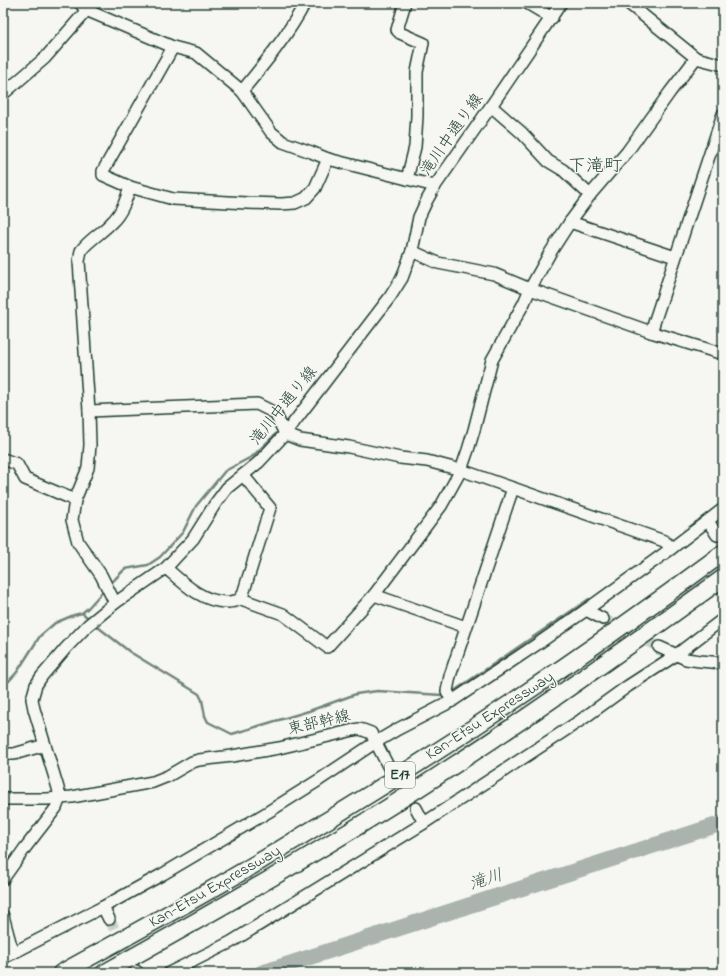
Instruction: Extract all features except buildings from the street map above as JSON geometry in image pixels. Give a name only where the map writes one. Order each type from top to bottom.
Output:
[{"type":"highway","name":"Kan-Etsu Expressway","points":[[61,973],[139,931],[258,863],[440,750],[534,688],[723,553]]},
{"type":"highway","name":"Kan-Etsu Expressway","points":[[104,973],[270,879],[373,817],[548,703],[636,642],[723,578]]},
{"type":"street","points":[[242,91],[276,50],[305,3]]},
{"type":"street","points":[[404,3],[397,30],[400,33],[423,43],[417,72],[415,147],[407,179]]},
{"type":"street","points":[[527,3],[552,18]]},
{"type":"street","name":"滝川中通り線","points":[[60,798],[32,699],[36,686],[42,676],[66,648],[93,621],[166,568],[193,539],[227,488],[259,462],[284,434],[390,297],[402,278],[412,251],[420,217],[435,186],[561,3]]},
{"type":"street","points":[[628,3],[696,58],[723,65]]},
{"type":"street","points":[[3,94],[44,58],[86,5],[135,31],[173,48],[196,53],[242,91],[271,132],[283,142],[328,159],[435,186]]},
{"type":"street","points":[[173,48],[103,171],[103,175],[130,187],[173,199],[281,204],[295,203],[306,198],[315,188],[328,159]]},
{"type":"street","points":[[241,599],[283,614],[327,647],[374,595],[441,506],[461,470],[474,430],[492,360],[550,253],[590,195],[628,152],[696,58]]},
{"type":"street","points":[[491,106],[522,132],[548,162],[563,170],[590,195]]},
{"type":"street","points":[[651,332],[723,114]]},
{"type":"street","points":[[116,603],[101,575],[78,542],[72,520],[75,500],[88,468],[90,445],[79,261],[81,251],[112,223],[121,212],[127,199],[130,187]]},
{"type":"street","points":[[570,222],[675,258]]},
{"type":"street","points":[[412,251],[438,263],[494,274],[530,289],[651,332],[723,354]]},
{"type":"street","points":[[89,411],[256,404],[275,413],[284,434],[300,440],[349,447],[400,458],[427,461],[461,470],[664,541],[672,548]]},
{"type":"street","points":[[3,459],[17,464],[25,479],[75,500]]},
{"type":"street","points":[[166,568],[186,586],[206,598],[224,602],[237,601],[241,599],[244,594],[270,508],[242,475]]},
{"type":"street","points":[[449,696],[450,676],[513,488]]},
{"type":"street","points":[[3,958],[103,907],[170,870],[268,812],[586,610],[723,509]]},
{"type":"street","points":[[708,521],[717,535]]},
{"type":"street","points":[[374,595],[466,627]]},
{"type":"street","points":[[586,610],[603,619]]},
{"type":"street","points":[[169,973],[231,942],[424,823],[581,720],[628,686],[676,655],[723,619]]},
{"type":"street","points":[[658,647],[686,659],[723,663]]},
{"type":"street","name":"東部幹線","points":[[3,799],[72,797],[153,782],[168,776],[192,762],[199,760],[279,748],[352,730],[363,730],[370,733],[376,742]]},
{"type":"street","points":[[376,742],[388,766]]},
{"type":"street","points":[[3,754],[14,754],[45,745]]},
{"type":"street","points":[[3,879],[56,808],[60,798]]},
{"type":"street","points":[[416,808],[424,823]]},
{"type":"street","points":[[103,907],[109,919]]},
{"type":"street","points":[[3,916],[13,953]]},
{"type":"waterway","points":[[110,584],[125,569],[148,565],[160,557],[183,532],[196,506],[225,471],[253,456],[279,431]]},
{"type":"waterway","points":[[3,685],[17,672],[40,636],[55,623],[82,613],[105,589]]},
{"type":"waterway","points":[[451,693],[589,599]]},
{"type":"waterway","points":[[82,613],[91,620]]},
{"type":"waterway","points":[[94,624],[130,652],[199,694],[208,722],[232,734],[309,711],[356,694],[377,691],[446,694]]},
{"type":"waterway","name":"滝川","points":[[261,973],[723,823]]},
{"type":"tunnel","points":[[717,535],[723,542]]},
{"type":"tunnel","points":[[603,619],[659,647]]},
{"type":"tunnel","points":[[388,766],[416,808]]},
{"type":"tunnel","points":[[109,919],[133,964]]},
{"type":"district","name":"下滝町","points":[[595,167]]}]
